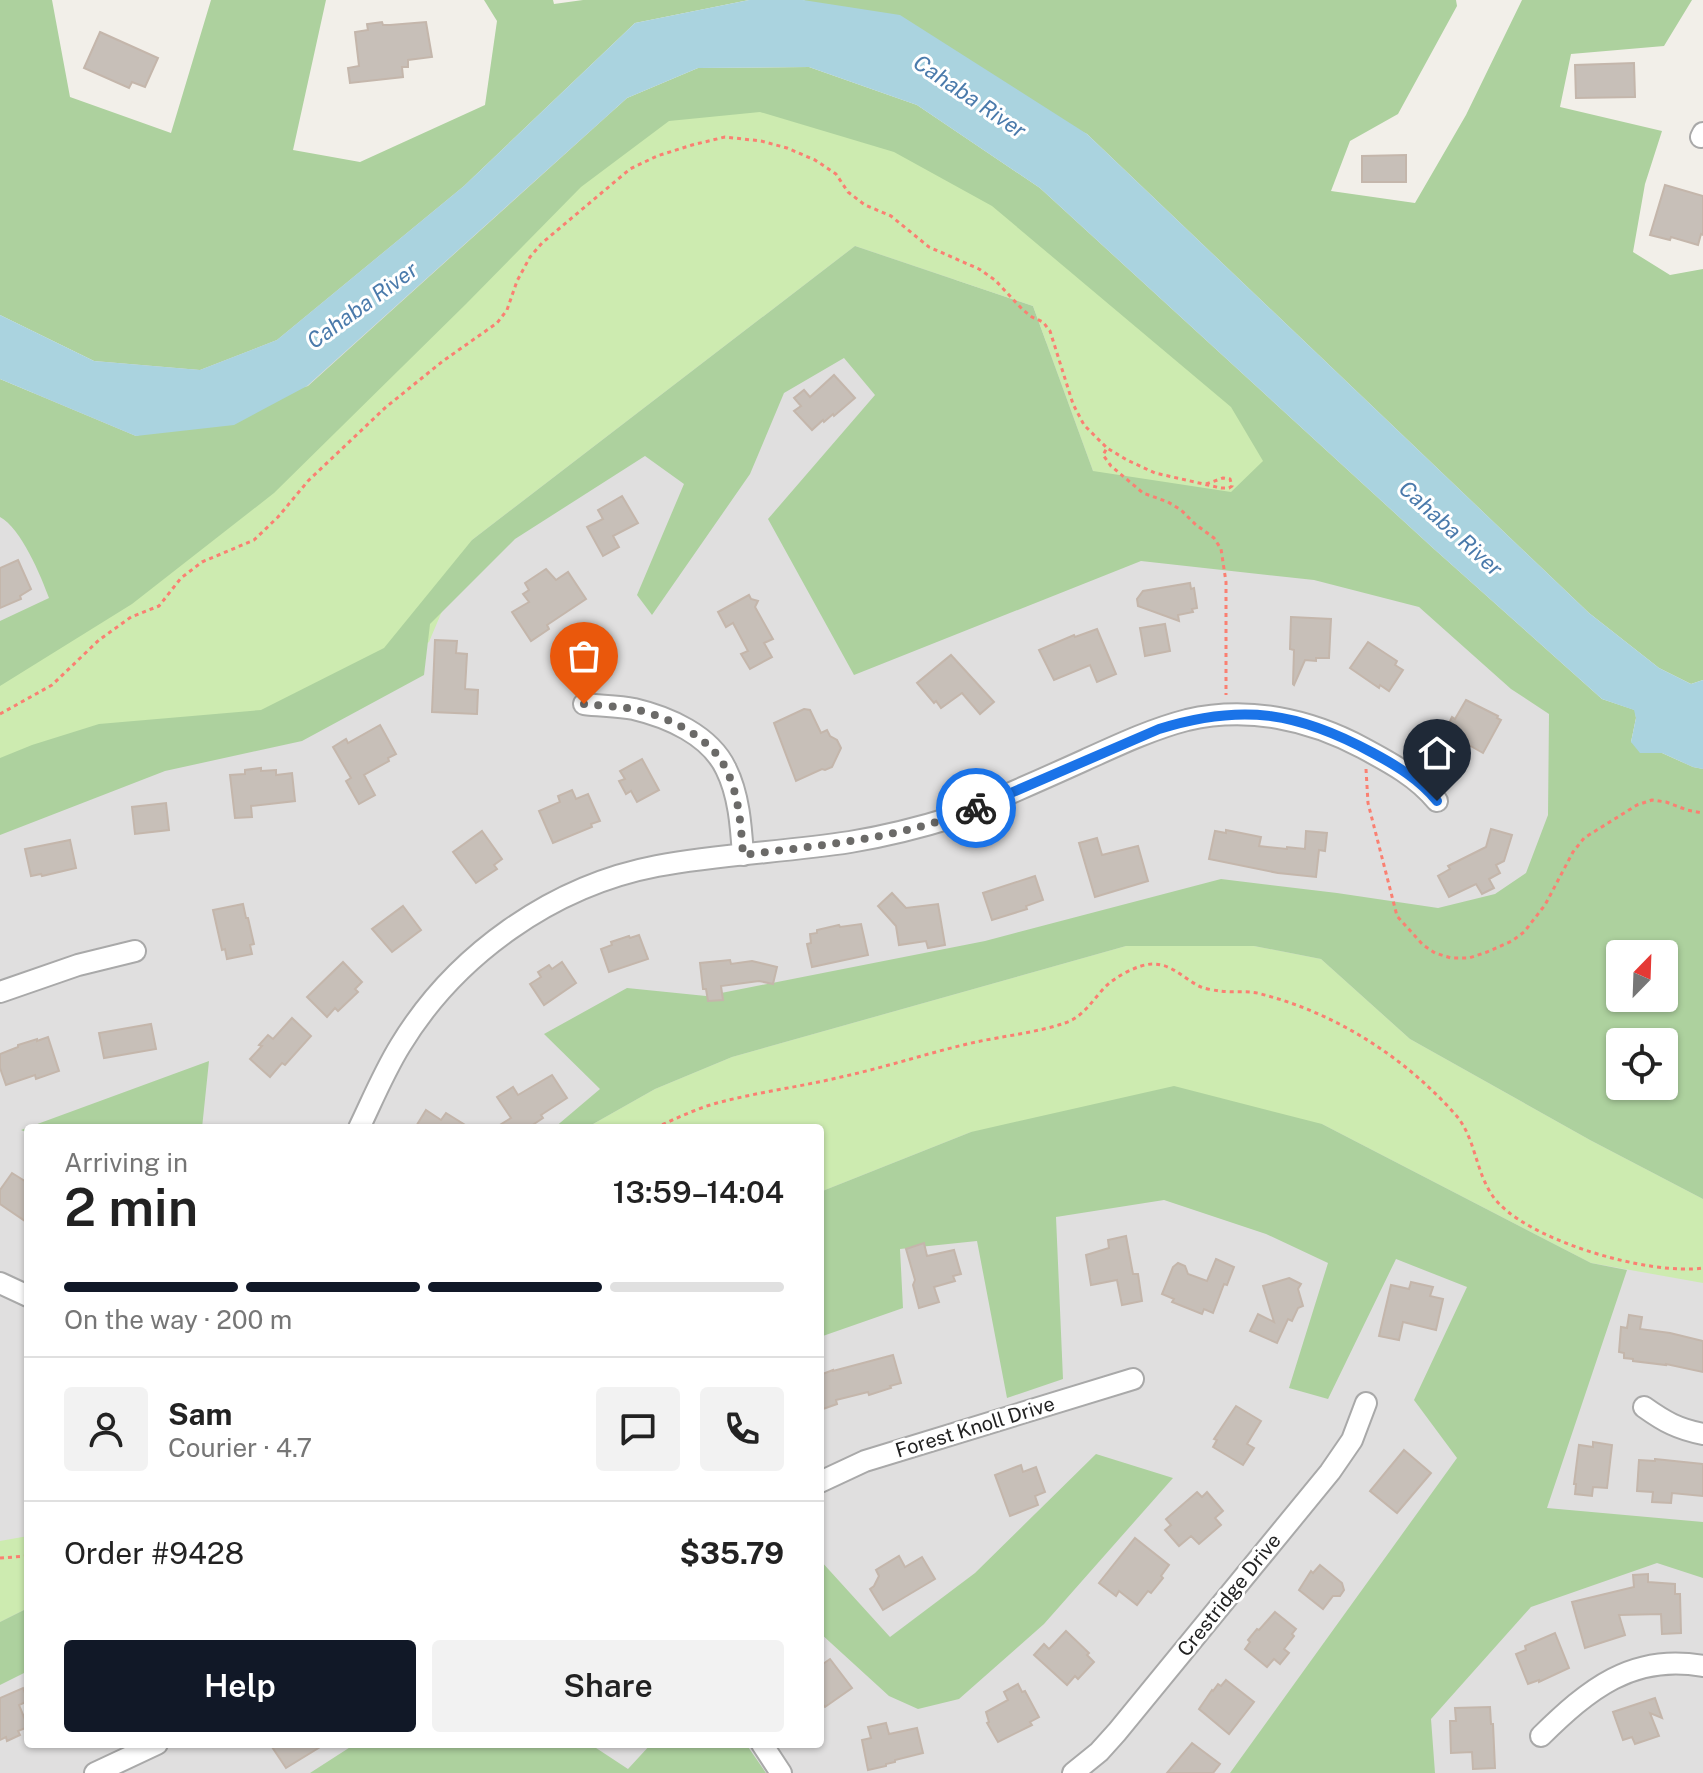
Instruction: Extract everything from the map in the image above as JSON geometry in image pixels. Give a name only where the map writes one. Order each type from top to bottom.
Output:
[{"type":"street","points":[[584,704],[631,709],[658,716],[701,739],[726,767],[740,820],[743,855]]},
{"type":"street","points":[[361,1124],[400,1047],[435,998],[463,967],[523,921],[550,905],[615,876],[655,866],[890,835],[957,816],[1159,729],[1212,715],[1267,715],[1321,728],[1390,763],[1426,788],[1437,801]]},
{"type":"street","points":[[0,992],[78,965],[135,951]]},
{"type":"street","points":[[0,1283],[24,1294]]},
{"type":"street","name":"Forest Knoll Drive","points":[[824,1480],[865,1461],[1133,1379]]},
{"type":"street","name":"Crestridge Drive","points":[[1073,1773],[1117,1732],[1330,1472],[1352,1440],[1366,1403]]},
{"type":"street","points":[[1644,1407],[1663,1421],[1703,1434]]},
{"type":"street","points":[[1541,1736],[1577,1702],[1612,1678],[1653,1666],[1703,1666]]},
{"type":"street","points":[[95,1773],[148,1748]]},
{"type":"street","points":[[765,1748],[781,1773]]},
{"type":"path","points":[[0,714],[52,685],[99,640],[131,617],[159,606],[181,578],[202,562],[254,540],[308,481],[386,407],[497,323],[507,310],[530,257],[542,243],[630,169],[657,156],[725,137],[761,141],[815,160],[836,174],[848,192],[865,205],[891,216],[929,247],[979,269],[995,280],[1023,310],[1043,322],[1050,331],[1073,404],[1084,425],[1107,448],[1155,473],[1221,488],[1232,486],[1230,479],[1223,478],[1206,484]]},
{"type":"path","points":[[1107,448],[1103,455],[1111,466],[1143,493],[1181,510],[1214,538],[1221,549],[1226,582],[1227,715]]},
{"type":"path","points":[[1366,769],[1368,803],[1397,916],[1423,945],[1451,958],[1469,958],[1487,952],[1524,932],[1545,905],[1573,852],[1584,838],[1637,805],[1652,800],[1703,813]]},
{"type":"path","points":[[664,1124],[717,1103],[1066,1023],[1081,1015],[1108,984],[1137,967],[1153,964],[1168,966],[1201,987],[1257,993],[1308,1008],[1348,1028],[1390,1056],[1420,1078],[1457,1116],[1490,1193],[1517,1218],[1544,1233],[1615,1259],[1656,1267],[1703,1268]]},
{"type":"path","points":[[0,1558],[24,1556]]},
{"type":"shaded area","points":[[668,84],[1666,765],[1703,757],[1703,1773],[0,1773],[0,409]]},
{"type":"green space","points":[[0,0],[52,0],[70,97],[171,133],[211,0],[326,0],[293,150],[360,162],[485,105],[497,21],[484,0],[553,0],[554,4],[583,0],[749,0],[635,23],[464,186],[277,340],[200,370],[94,361],[0,315]]},
{"type":"green space","points":[[803,0],[1456,0],[1457,6],[1398,114],[1350,141],[1331,191],[1415,203],[1466,115],[1522,0],[1692,0],[1664,46],[1571,54],[1560,107],[1662,131],[1645,184],[1633,252],[1670,275],[1703,269],[1703,680],[1691,684],[1659,668],[1589,613],[1087,134]]},
{"type":"green space","points":[[809,67],[917,105],[1040,188],[1602,699],[1635,710],[1631,742],[1703,769],[1703,1199],[1410,1039],[1321,959],[1254,946],[1126,946],[732,1057],[655,1089],[593,1124],[559,1124],[600,1089],[544,1034],[627,988],[706,996],[985,941],[1221,879],[1438,908],[1495,894],[1526,873],[1548,815],[1549,714],[1511,689],[1419,607],[1314,580],[1141,561],[854,675],[768,519],[875,395],[844,358],[784,393],[750,474],[652,615],[637,595],[684,484],[645,456],[515,539],[430,624],[424,675],[302,741],[165,771],[0,835],[0,758],[99,724],[261,710],[384,648],[472,540],[855,246],[1033,306],[1093,471],[1231,492],[1263,461],[1231,407],[992,206],[894,152],[760,112],[669,121],[581,187],[274,493],[132,604],[0,686],[0,621],[49,598],[23,542],[0,517],[0,379],[136,436],[308,386],[627,98],[698,68]]},
{"type":"green space","points":[[668,84],[897,118],[1312,450],[1226,562],[1093,471],[1033,306],[855,246],[472,540],[429,642],[273,739],[0,777],[0,653]]},
{"type":"green space","points":[[1126,946],[1254,946],[1321,959],[1410,1039],[1703,1199],[1703,1283],[1591,1263],[1322,1124],[971,1132],[824,1190],[824,1124],[593,1124],[655,1089],[732,1057]]},
{"type":"green space","points":[[209,1061],[202,1124],[37,1124]]},
{"type":"green space","points":[[1174,1086],[1322,1124],[1591,1263],[1627,1270],[1547,1508],[1703,1522],[1703,1578],[1657,1563],[1531,1607],[1431,1719],[1435,1773],[1230,1773],[1457,1458],[1414,1400],[1467,1287],[1396,1259],[1328,1399],[1289,1388],[1328,1263],[1266,1234],[1164,1200],[1056,1217],[1063,1379],[1007,1398],[977,1241],[900,1249],[903,1308],[824,1336],[824,1190],[971,1132]]},
{"type":"green space","points":[[1096,1454],[1173,1478],[1044,1624],[959,1699],[918,1709],[889,1696],[824,1637],[824,1564],[890,1637],[975,1573]]},
{"type":"green space","points":[[24,1537],[24,1610],[0,1622],[0,1541]]},
{"type":"green space","points":[[24,1610],[24,1673],[0,1685],[0,1622]]},
{"type":"green space","points":[[349,1748],[596,1748],[628,1769],[647,1748],[749,1748],[766,1773],[310,1773]]},
{"type":"water","name":"Cahaba River","points":[[749,0],[803,0],[900,15],[1087,134],[1589,613],[1659,668],[1691,684],[1703,680],[1703,769],[1662,753],[1640,753],[1631,742],[1636,718],[1634,710],[1602,699],[1040,188],[917,105],[809,67],[698,68],[627,98],[307,386],[234,425],[136,436],[0,379],[0,315],[94,361],[200,370],[277,340],[464,186],[635,23]]},
{"type":"building","points":[[382,22],[383,25],[390,25],[426,22],[432,57],[408,60],[408,67],[402,67],[403,77],[350,83],[348,68],[359,66],[355,32],[368,30],[367,24]]},
{"type":"building","points":[[100,32],[158,58],[145,87],[132,82],[129,88],[84,68]]},
{"type":"building","points":[[1634,63],[1635,97],[1576,98],[1575,65]]},
{"type":"building","points":[[1406,155],[1406,182],[1362,182],[1362,156]]},
{"type":"building","points":[[1665,185],[1703,196],[1703,235],[1698,245],[1650,235]]},
{"type":"building","points":[[834,375],[855,398],[812,430],[794,411],[801,406],[794,398],[804,390],[810,397]]},
{"type":"building","points":[[622,496],[638,523],[613,536],[619,547],[603,556],[587,527],[603,519],[598,510]]},
{"type":"building","points":[[18,560],[31,589],[20,596],[21,599],[0,608],[0,568]]},
{"type":"building","points":[[546,569],[556,580],[568,572],[586,599],[547,625],[549,629],[531,641],[512,612],[529,602],[523,594],[529,590],[525,583]]},
{"type":"building","points":[[1190,583],[1191,589],[1194,588],[1197,608],[1178,615],[1179,621],[1138,606],[1137,599],[1143,591]]},
{"type":"building","points":[[749,595],[758,601],[755,607],[773,639],[764,643],[772,657],[750,669],[741,654],[748,651],[733,623],[726,627],[718,612]]},
{"type":"building","points":[[1291,617],[1331,619],[1329,658],[1305,660],[1294,685],[1294,650],[1290,649]]},
{"type":"building","points":[[1165,624],[1170,651],[1145,656],[1140,628]]},
{"type":"building","points":[[1097,629],[1116,674],[1097,682],[1090,665],[1054,680],[1039,650]]},
{"type":"building","points":[[435,640],[457,641],[456,653],[467,654],[465,689],[478,690],[477,714],[432,712]]},
{"type":"building","points":[[1368,642],[1397,661],[1395,665],[1403,670],[1389,691],[1380,685],[1379,688],[1350,668]]},
{"type":"building","points":[[951,655],[994,702],[980,714],[962,693],[941,708],[917,683]]},
{"type":"building","points":[[1466,700],[1501,720],[1483,753],[1446,729]]},
{"type":"building","points":[[804,709],[810,710],[821,733],[827,730],[841,748],[832,767],[796,781],[774,723]]},
{"type":"building","points":[[380,725],[396,754],[364,775],[375,795],[359,804],[346,781],[351,778],[333,747],[346,739],[348,743]]},
{"type":"building","points":[[642,759],[659,790],[637,802],[631,791],[626,794],[619,781],[625,779],[620,771]]},
{"type":"building","points":[[261,768],[261,771],[276,770],[276,775],[292,773],[295,801],[251,806],[252,817],[235,818],[230,775]]},
{"type":"building","points":[[572,790],[576,799],[588,794],[600,821],[553,843],[539,811],[560,802],[558,796]]},
{"type":"building","points":[[166,803],[169,830],[135,834],[132,807]]},
{"type":"building","points":[[1491,829],[1512,835],[1504,861],[1496,865],[1500,873],[1489,879],[1494,888],[1482,894],[1476,884],[1449,897],[1438,876],[1450,869],[1448,866],[1486,847]]},
{"type":"building","points":[[1226,830],[1261,837],[1259,846],[1287,849],[1305,849],[1306,831],[1327,833],[1325,851],[1319,850],[1316,877],[1209,859],[1215,831],[1226,833]]},
{"type":"building","points":[[482,831],[502,859],[494,865],[497,869],[476,883],[453,852]]},
{"type":"building","points":[[1097,838],[1102,855],[1138,846],[1148,881],[1095,897],[1079,843]]},
{"type":"building","points":[[70,840],[76,868],[31,876],[25,849]]},
{"type":"building","points":[[1035,876],[1043,900],[1026,906],[1027,909],[992,920],[983,893]]},
{"type":"building","points":[[892,893],[906,908],[938,904],[945,945],[928,948],[926,941],[899,945],[896,926],[878,906]]},
{"type":"building","points":[[243,904],[254,944],[250,945],[252,954],[227,959],[213,910]]},
{"type":"building","points":[[403,906],[421,930],[392,952],[372,929]]},
{"type":"building","points":[[861,924],[868,955],[812,967],[807,944],[811,943],[810,934],[839,925]]},
{"type":"building","points":[[639,935],[648,959],[609,972],[601,949],[612,945],[611,942]]},
{"type":"building","points":[[730,960],[731,964],[752,961],[777,967],[773,984],[759,981],[721,986],[723,1000],[708,1001],[706,989],[703,989],[700,963]]},
{"type":"building","points":[[343,962],[362,982],[355,989],[358,992],[327,1017],[307,997]]},
{"type":"building","points":[[562,962],[576,983],[544,1005],[530,984],[541,977],[538,972],[549,965],[552,969]]},
{"type":"building","points":[[292,1018],[311,1036],[270,1077],[250,1059],[268,1035],[273,1039]]},
{"type":"building","points":[[151,1024],[156,1049],[104,1058],[99,1033]]},
{"type":"building","points":[[48,1037],[59,1071],[6,1085],[0,1068],[0,1054],[18,1045]]},
{"type":"building","points":[[552,1075],[567,1098],[541,1115],[543,1118],[534,1124],[501,1124],[511,1118],[497,1097],[513,1087],[518,1095]]},
{"type":"building","points":[[426,1110],[441,1120],[446,1113],[464,1124],[417,1124]]},
{"type":"building","points":[[12,1173],[24,1180],[24,1220],[0,1204],[0,1190]]},
{"type":"building","points":[[1126,1236],[1133,1274],[1138,1274],[1142,1301],[1122,1305],[1117,1280],[1091,1285],[1086,1255],[1109,1248],[1108,1240]]},
{"type":"building","points":[[924,1243],[927,1256],[954,1250],[961,1274],[953,1276],[955,1281],[934,1287],[939,1302],[919,1308],[906,1249]]},
{"type":"building","points":[[1216,1259],[1234,1267],[1213,1313],[1204,1309],[1202,1314],[1172,1302],[1174,1299],[1162,1294],[1173,1267],[1178,1263],[1185,1266],[1188,1274],[1207,1281]]},
{"type":"building","points":[[1289,1278],[1301,1284],[1298,1289],[1303,1306],[1298,1308],[1292,1321],[1288,1319],[1277,1343],[1250,1331],[1258,1314],[1274,1322],[1263,1286]]},
{"type":"building","points":[[1411,1282],[1433,1287],[1430,1296],[1443,1299],[1436,1330],[1403,1322],[1399,1340],[1379,1336],[1391,1285],[1409,1289]]},
{"type":"building","points":[[1629,1315],[1642,1317],[1640,1329],[1703,1341],[1703,1372],[1624,1358],[1624,1353],[1619,1352],[1621,1327],[1627,1328]]},
{"type":"building","points":[[893,1355],[901,1383],[869,1395],[868,1392],[836,1400],[837,1404],[824,1409],[824,1373]]},
{"type":"building","points":[[1236,1406],[1261,1421],[1247,1444],[1254,1448],[1243,1465],[1213,1447],[1217,1440],[1214,1439]]},
{"type":"building","points":[[1593,1442],[1612,1445],[1607,1488],[1593,1487],[1592,1496],[1575,1494],[1579,1445],[1593,1447]]},
{"type":"building","points":[[1404,1450],[1431,1473],[1397,1513],[1370,1491]]},
{"type":"building","points":[[1639,1460],[1703,1464],[1703,1496],[1672,1493],[1671,1503],[1652,1502],[1653,1492],[1637,1491]]},
{"type":"building","points":[[1021,1465],[1023,1472],[1036,1467],[1045,1492],[1035,1496],[1038,1505],[1010,1516],[995,1475]]},
{"type":"building","points":[[1197,1492],[1202,1497],[1207,1492],[1223,1511],[1215,1518],[1221,1525],[1199,1544],[1191,1536],[1179,1546],[1165,1530],[1171,1525],[1166,1519]]},
{"type":"building","points":[[1135,1538],[1169,1565],[1151,1593],[1148,1591],[1137,1605],[1119,1591],[1116,1596],[1099,1583]]},
{"type":"building","points":[[899,1556],[905,1567],[922,1557],[935,1579],[883,1610],[870,1589],[879,1576],[876,1570]]},
{"type":"building","points":[[1320,1565],[1342,1583],[1344,1590],[1340,1596],[1333,1596],[1323,1609],[1299,1590],[1311,1571],[1313,1573]]},
{"type":"building","points":[[1648,1574],[1648,1582],[1675,1584],[1675,1594],[1680,1594],[1681,1633],[1662,1634],[1661,1614],[1619,1615],[1625,1635],[1585,1648],[1572,1602],[1634,1587],[1633,1575]]},
{"type":"building","points":[[1275,1612],[1296,1629],[1284,1649],[1289,1653],[1280,1664],[1274,1659],[1267,1667],[1245,1649],[1250,1642],[1248,1640]]},
{"type":"building","points":[[1066,1631],[1094,1662],[1078,1679],[1075,1676],[1067,1685],[1034,1655],[1044,1644],[1049,1649]]},
{"type":"building","points":[[1555,1633],[1569,1668],[1528,1684],[1516,1654],[1526,1650],[1525,1646]]},
{"type":"building","points":[[830,1659],[852,1688],[825,1707],[824,1706],[824,1663]]},
{"type":"building","points":[[1226,1680],[1254,1702],[1229,1734],[1199,1709],[1212,1690]]},
{"type":"building","points":[[1018,1684],[1039,1717],[1030,1722],[1032,1725],[998,1742],[987,1723],[986,1712],[1008,1700],[1004,1692]]},
{"type":"building","points":[[23,1688],[24,1691],[24,1703],[19,1705],[24,1729],[18,1731],[20,1735],[7,1741],[6,1737],[0,1740],[0,1698]]},
{"type":"building","points":[[1655,1698],[1662,1718],[1650,1713],[1659,1736],[1635,1744],[1632,1737],[1623,1740],[1613,1712]]},
{"type":"building","points":[[1490,1707],[1495,1768],[1473,1769],[1472,1752],[1451,1753],[1450,1721],[1456,1721],[1455,1708]]},
{"type":"building","points":[[886,1723],[889,1734],[917,1728],[923,1753],[868,1770],[862,1740],[871,1738],[868,1727]]},
{"type":"building","points":[[1192,1743],[1220,1764],[1213,1773],[1167,1773]]},
{"type":"building","points":[[273,1748],[318,1748],[286,1768]]},
{"type":"way so far","points":[[584,704],[631,709],[658,716],[701,739],[726,767],[740,820],[743,855],[890,835],[976,808]]},
{"type":"route","points":[[976,808],[1159,729],[1212,715],[1238,714],[1295,720],[1344,737],[1410,775],[1437,801]]}]
